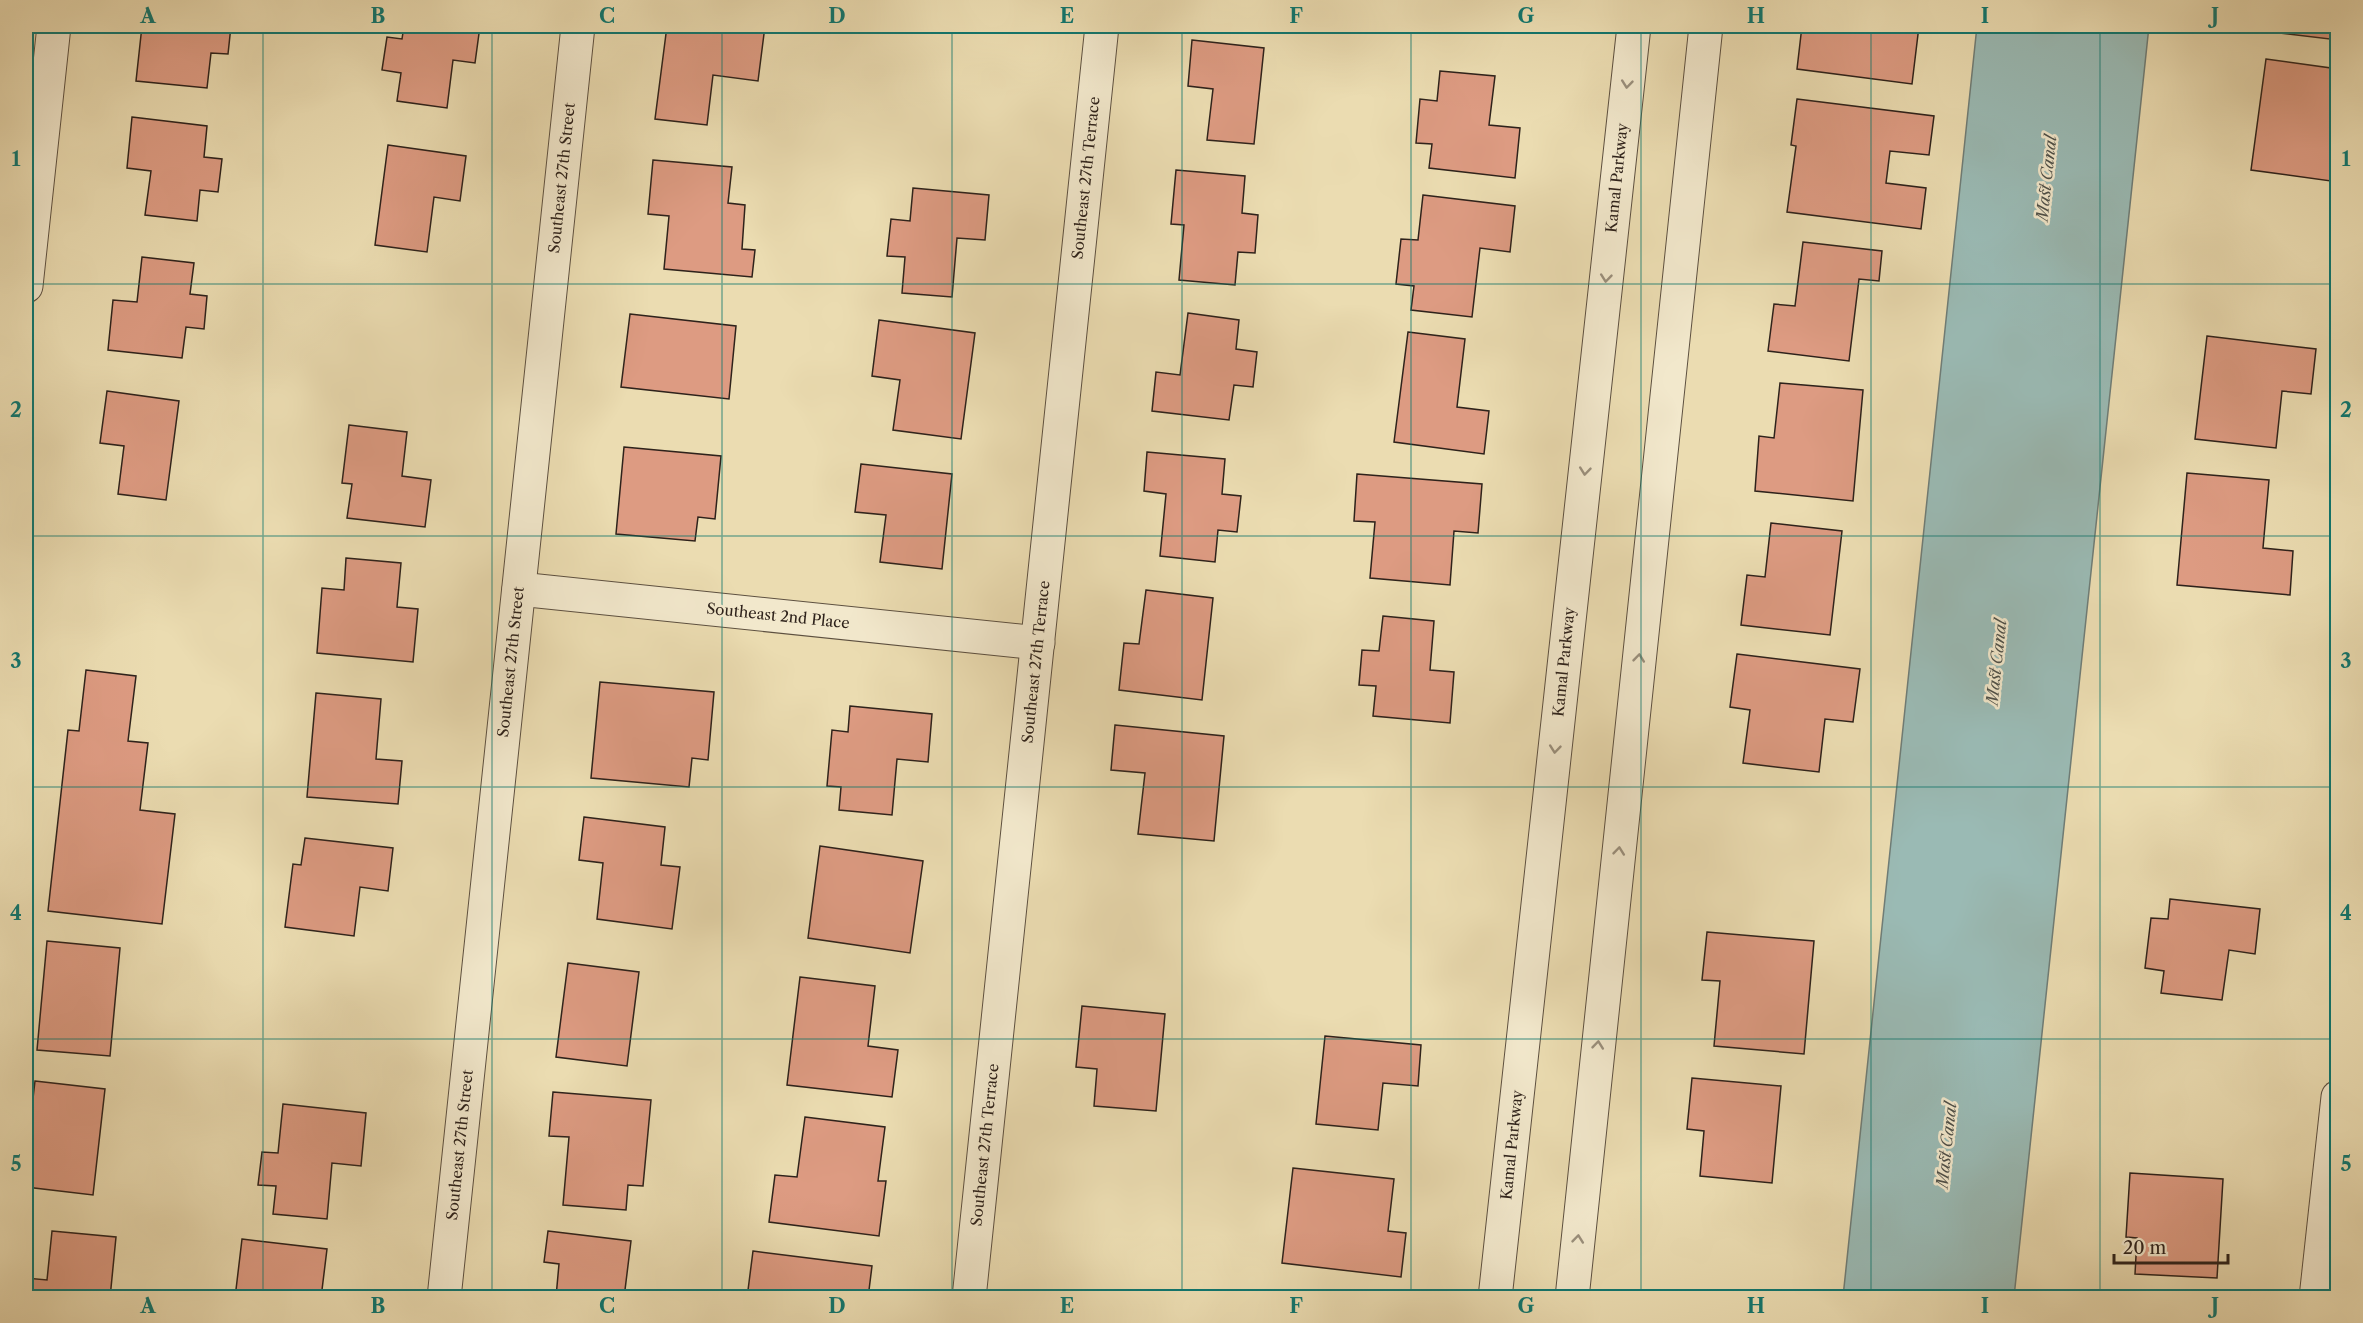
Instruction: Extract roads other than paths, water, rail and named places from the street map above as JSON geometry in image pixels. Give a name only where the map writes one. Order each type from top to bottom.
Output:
[{"type":"street","points":[[26,286],[54,26]]},
{"type":"street","name":"Southeast 27th Street","points":[[444,1298],[578,26]]},
{"type":"street","name":"Southeast 27th Terrace","points":[[969,1298],[1102,26]]},
{"type":"street","name":"Kamal Parkway","points":[[1495,1298],[1634,26]]},
{"type":"street","points":[[1572,1298],[1706,26]]},
{"type":"street","name":"Southeast 2nd Place","points":[[519,589],[1038,643]]},
{"type":"street","points":[[2316,1298],[2337,1097]]},
{"type":"water","name":"Mast Canal","points":[[1977,26],[2149,26],[2014,1297],[1843,1297]]}]
